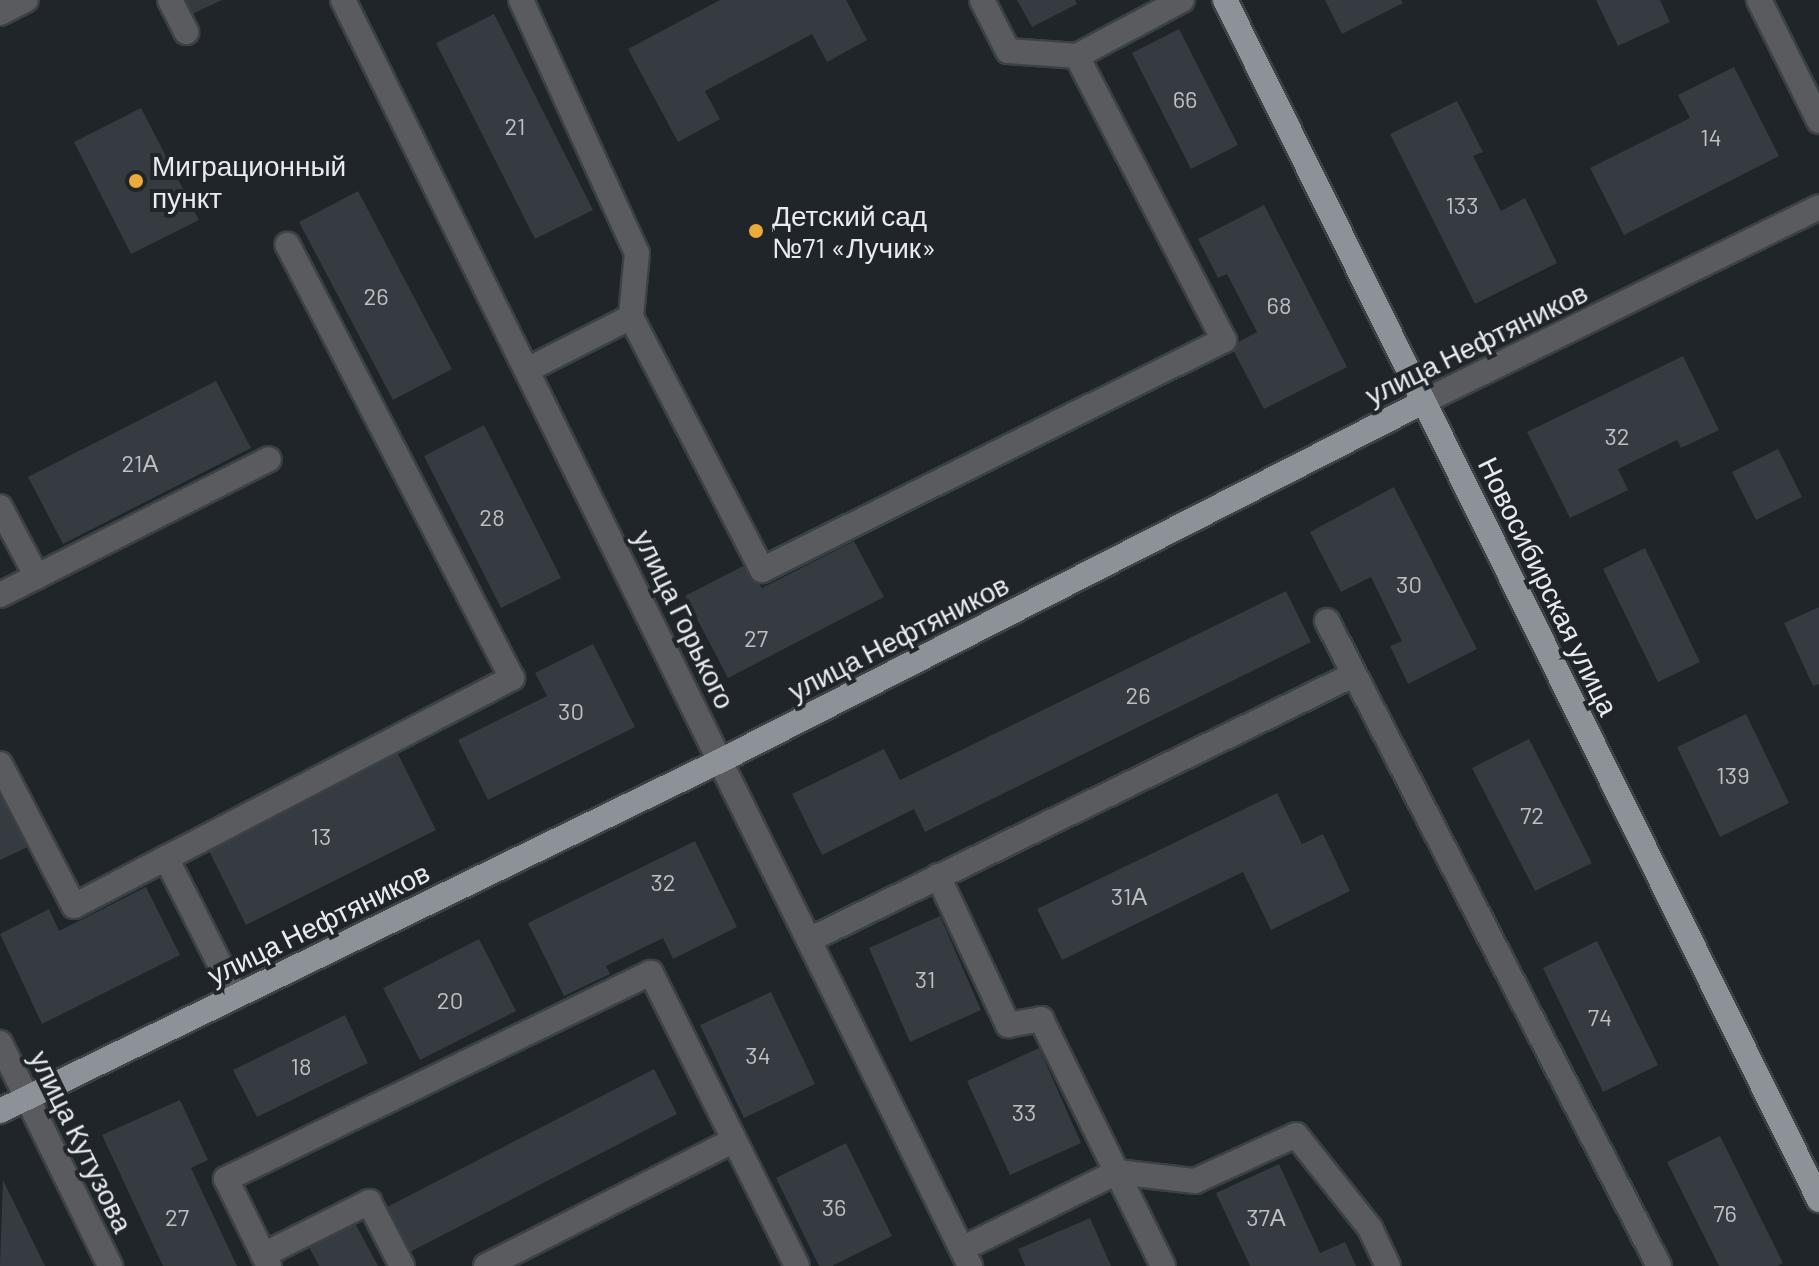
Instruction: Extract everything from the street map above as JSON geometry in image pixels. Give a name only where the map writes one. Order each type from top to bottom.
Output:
[{"type":"main road","name":"Новосибирская улица","points":[[1225,0],[1819,1200]]},
{"type":"main road","name":"улица Нефтяников","points":[[0,1111],[722,760],[1423,402]]},
{"type":"street","points":[[0,13],[26,0]]},
{"type":"street","points":[[170,0],[186,32]]},
{"type":"street","name":"улица Горького","points":[[343,0],[966,1258]]},
{"type":"street","points":[[521,0],[637,253],[631,317],[762,570],[1224,340],[1077,56]]},
{"type":"street","points":[[982,0],[1008,51],[1077,56],[1182,0]]},
{"type":"street","points":[[1759,0],[1819,121]]},
{"type":"street","name":"улица Нефтяников","points":[[1423,402],[1819,207]]},
{"type":"street","points":[[0,764],[74,906],[512,678],[288,245]]},
{"type":"street","points":[[527,370],[631,317]]},
{"type":"street","points":[[0,595],[269,459]]},
{"type":"street","points":[[0,507],[37,577]]},
{"type":"street","points":[[1327,621],[1659,1266]]},
{"type":"street","points":[[809,940],[1353,675]]},
{"type":"street","points":[[166,858],[236,996]]},
{"type":"street","points":[[938,876],[1008,1025],[1041,1019],[1163,1266]]},
{"type":"street","points":[[402,1266],[369,1202],[266,1260],[226,1179],[651,973],[797,1266]]},
{"type":"street","name":"улица Кутузова","points":[[0,1043],[110,1266]]},
{"type":"street","points":[[966,1258],[1117,1172],[1195,1181],[1296,1135],[1370,1228],[1388,1266]]},
{"type":"street","points":[[486,1266],[734,1140]]},
{"type":"building","points":[[185,0],[222,0],[192,14]]},
{"type":"building","points":[[720,0],[846,0],[867,40],[827,62],[812,34],[705,91],[720,119],[678,142],[628,49]]},
{"type":"building","points":[[1017,0],[1075,0],[1077,4],[1032,27]]},
{"type":"building","points":[[1325,0],[1401,0],[1403,3],[1342,34]]},
{"type":"building","points":[[1596,0],[1660,0],[1670,22],[1618,46]]},
{"type":"building","points":[[494,14],[593,210],[535,239],[436,43]]},
{"type":"building","points":[[1179,29],[1238,145],[1191,169],[1132,53]]},
{"type":"building","points":[[1734,67],[1779,156],[1624,235],[1590,168],[1690,118],[1678,95]]},
{"type":"building","points":[[1457,101],[1483,152],[1473,156],[1501,211],[1525,198],[1557,263],[1475,304],[1390,134]]},
{"type":"building","name":"Миграционный пункт","points":[[141,108],[199,220],[131,254],[74,142]]},
{"type":"building","points":[[358,191],[452,369],[393,400],[299,222]]},
{"type":"building","points":[[1264,205],[1347,367],[1264,409],[1231,346],[1257,332],[1227,274],[1218,278],[1198,239]]},
{"type":"building","points":[[1683,356],[1719,430],[1681,448],[1677,440],[1618,469],[1628,490],[1570,518],[1527,432]]},
{"type":"building","points":[[216,381],[251,448],[63,544],[28,477]]},
{"type":"building","points":[[484,425],[561,578],[501,608],[424,456]]},
{"type":"building","points":[[1778,449],[1802,497],[1756,520],[1732,472]]},
{"type":"building","points":[[1394,487],[1477,649],[1408,684],[1390,646],[1402,641],[1371,577],[1341,592],[1310,532]]},
{"type":"building","points":[[854,541],[884,597],[728,678],[685,596],[749,563],[762,588]]},
{"type":"building","points":[[1645,548],[1700,662],[1658,682],[1603,569]]},
{"type":"building","points":[[1286,591],[1311,642],[925,832],[914,809],[822,855],[792,794],[884,749],[900,780]]},
{"type":"building","points":[[1819,607],[1819,684],[1813,686],[1784,623]]},
{"type":"building","points":[[593,644],[635,727],[488,800],[458,740],[547,696],[535,673]]},
{"type":"building","points":[[1746,714],[1789,803],[1720,837],[1677,747]]},
{"type":"building","points":[[1529,739],[1592,863],[1535,891],[1472,768]]},
{"type":"building","points":[[395,748],[436,830],[246,925],[205,843]]},
{"type":"building","points":[[0,789],[28,847],[0,860]]},
{"type":"building","points":[[1277,793],[1302,844],[1323,834],[1350,891],[1271,930],[1243,872],[1062,960],[1037,909]]},
{"type":"building","points":[[695,841],[737,927],[673,959],[663,938],[606,966],[610,974],[564,996],[528,923]]},
{"type":"building","points":[[146,887],[180,955],[42,1024],[0,934],[49,909],[59,931]]},
{"type":"building","points":[[940,916],[981,1010],[910,1042],[869,948]]},
{"type":"building","points":[[479,939],[516,1011],[420,1060],[383,988]]},
{"type":"building","points":[[1597,941],[1658,1065],[1603,1092],[1543,968]]},
{"type":"building","points":[[771,992],[815,1084],[744,1118],[700,1025]]},
{"type":"building","points":[[345,1015],[368,1063],[257,1117],[233,1070]]},
{"type":"building","points":[[1039,1048],[1081,1143],[1010,1175],[967,1081]]},
{"type":"building","points":[[654,1069],[677,1114],[410,1252],[387,1207]]},
{"type":"building","points":[[180,1100],[208,1160],[191,1168],[237,1266],[163,1266],[102,1135]]},
{"type":"building","points":[[1720,1136],[1783,1263],[1777,1266],[1719,1266],[1667,1162]]},
{"type":"building","points":[[846,1143],[892,1236],[832,1266],[819,1266],[776,1178]]},
{"type":"building","points":[[1279,1164],[1320,1253],[1345,1242],[1356,1266],[1250,1266],[1216,1193]]},
{"type":"building","points":[[3,1180],[45,1266],[0,1266]]},
{"type":"building","points":[[1090,1218],[1111,1266],[1025,1266],[1018,1249]]},
{"type":"building","points":[[355,1223],[378,1266],[319,1266],[309,1247]]},
{"type":"place","name":"Миграционный пункт","points":[[136,181]]},
{"type":"place","name":"Детский сад №71 «Лучик»","points":[[756,231]]}]
